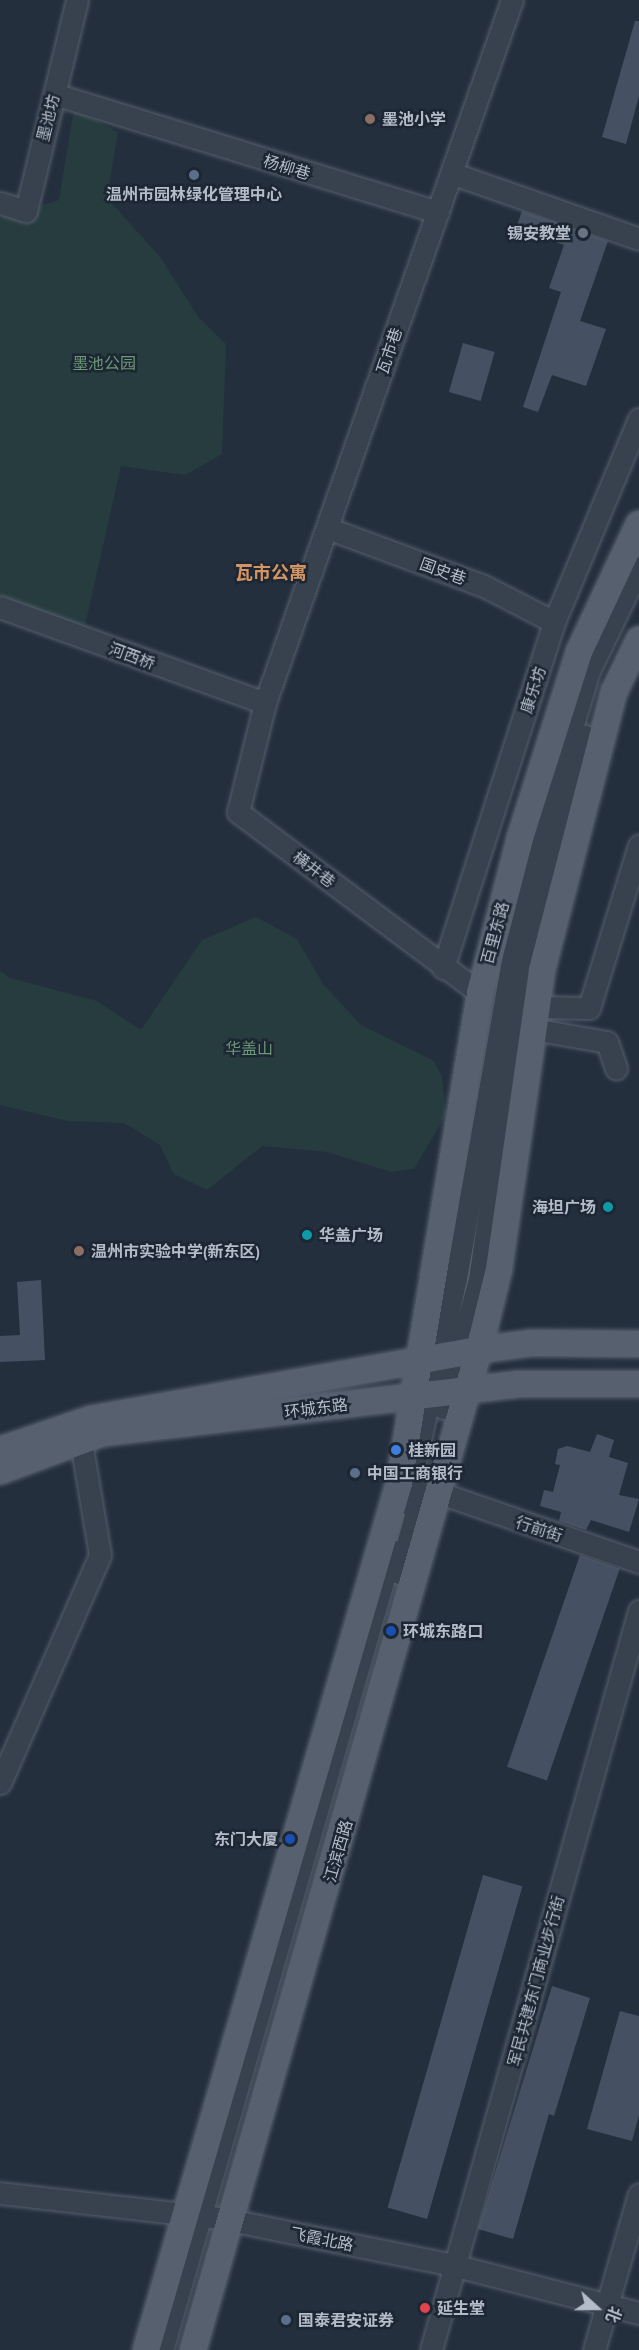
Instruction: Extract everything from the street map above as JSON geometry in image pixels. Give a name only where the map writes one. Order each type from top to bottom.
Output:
[{"type":"main road","name":"百里东路","points":[[449,1356],[480,993],[520,838],[579,652],[639,524]]},
{"type":"main road","points":[[449,1356],[498,1269],[535,1018],[614,692],[639,640]]},
{"type":"main road","name":"环城东路","points":[[0,1450],[91,1419],[449,1356],[531,1343],[639,1344]]},
{"type":"main road","name":"江滨西路","points":[[193,2350],[211,2218],[396,1495],[439,1395],[449,1356]]},
{"type":"main road","name":"江滨西路","points":[[146,2350],[211,2218],[440,1494],[439,1395],[449,1356]]},
{"type":"main road","name":"环城东路","points":[[0,1471],[102,1433],[517,1384],[639,1384]]},
{"type":"street","name":"墨池坊","points":[[0,203],[26,210],[76,0]]},
{"type":"street","name":"瓦市巷","points":[[265,703],[513,0]]},
{"type":"street","name":"杨柳巷","points":[[54,94],[136,122],[438,212]]},
{"type":"street","points":[[451,173],[639,239]]},
{"type":"street","name":"康乐坊","points":[[443,968],[554,622],[639,419]]},
{"type":"street","name":"国史巷","points":[[327,528],[484,586],[554,622]]},
{"type":"street","points":[[449,1356],[526,882],[589,671],[639,567]]},
{"type":"street","points":[[449,1356],[479,1280],[520,997],[544,878],[598,687],[639,596]]},
{"type":"street","name":"河西桥","points":[[0,607],[265,703]]},
{"type":"street","name":"横井巷","points":[[265,703],[238,812],[443,968],[480,993]]},
{"type":"street","points":[[535,1018],[589,1008],[639,845]]},
{"type":"street","points":[[535,1018],[607,1042],[616,1068]]},
{"type":"street","points":[[180,2350],[211,2218],[434,1450],[439,1395]]},
{"type":"street","points":[[0,1783],[100,1555],[81,1441]]},
{"type":"street","name":"行前街","points":[[440,1494],[639,1562]]},
{"type":"street","name":"军民共建东门商业步行街","points":[[431,2350],[457,2266],[639,1611]]},
{"type":"street","name":"飞霞北路","points":[[0,2193],[211,2218],[457,2266],[639,2313]]},
{"type":"street","points":[[594,2350],[639,2194]]},
{"type":"street","points":[[162,2350],[211,2218]]},
{"type":"green space","name":"墨池公园","points":[[74,109],[118,132],[107,198],[160,257],[199,318],[226,344],[222,454],[185,475],[121,466],[84,630],[0,608],[0,219],[59,200]]},
{"type":"green space","name":"华盖山","points":[[256,917],[297,939],[323,984],[361,1025],[434,1061],[442,1076],[446,1115],[414,1169],[391,1172],[327,1152],[262,1146],[207,1190],[174,1174],[160,1145],[124,1123],[68,1121],[0,1105],[0,971],[10,978],[97,1001],[141,1030],[202,940]]},
{"type":"building","points":[[635,21],[639,21],[639,96],[626,144],[602,137]]},
{"type":"building","points":[[522,211],[608,241],[580,321],[606,329],[586,386],[552,375],[538,412],[523,407],[561,292],[549,288],[564,245],[516,228]]},
{"type":"building","points":[[463,343],[495,352],[481,401],[449,392]]},
{"type":"building","points":[[41,1280],[45,1360],[0,1362],[0,1336],[20,1335],[17,1282]]},
{"type":"building","points":[[597,1434],[614,1440],[609,1457],[628,1463],[619,1495],[639,1499],[629,1532],[591,1520],[586,1530],[559,1521],[561,1512],[540,1506],[544,1490],[553,1492],[560,1465],[555,1464],[558,1449],[567,1446],[590,1452]]},
{"type":"building","points":[[580,1555],[620,1569],[547,1780],[507,1767]]},
{"type":"building","points":[[483,1875],[522,1886],[427,2219],[388,2208]]},
{"type":"building","points":[[552,1986],[590,1998],[554,2116],[549,2114],[513,2239],[478,2229]]},
{"type":"building","points":[[620,2011],[639,2016],[639,2115],[632,2141],[587,2129]]},
{"type":"place","name":"墨池小学","points":[[370,119]]},
{"type":"place","name":"温州市园林绿化管理中心","points":[[194,175]]},
{"type":"place","name":"锡安教堂","points":[[583,233]]},
{"type":"place","name":"海坦广场","points":[[608,1207]]},
{"type":"place","name":"华盖广场","points":[[307,1235]]},
{"type":"place","name":"温州市实验中学(新东区)","points":[[79,1251]]},
{"type":"place","name":"桂新园","points":[[396,1450]]},
{"type":"place","name":"中国工商银行","points":[[355,1473]]},
{"type":"place","name":"环城东路口","points":[[391,1631]]},
{"type":"place","name":"东门大厦","points":[[290,1839]]},
{"type":"place","name":"延生堂","points":[[425,2308]]},
{"type":"place","name":"国泰君安证券","points":[[286,2320]]},
{"type":"district","name":"瓦市公寓","points":[[271,573]]}]
